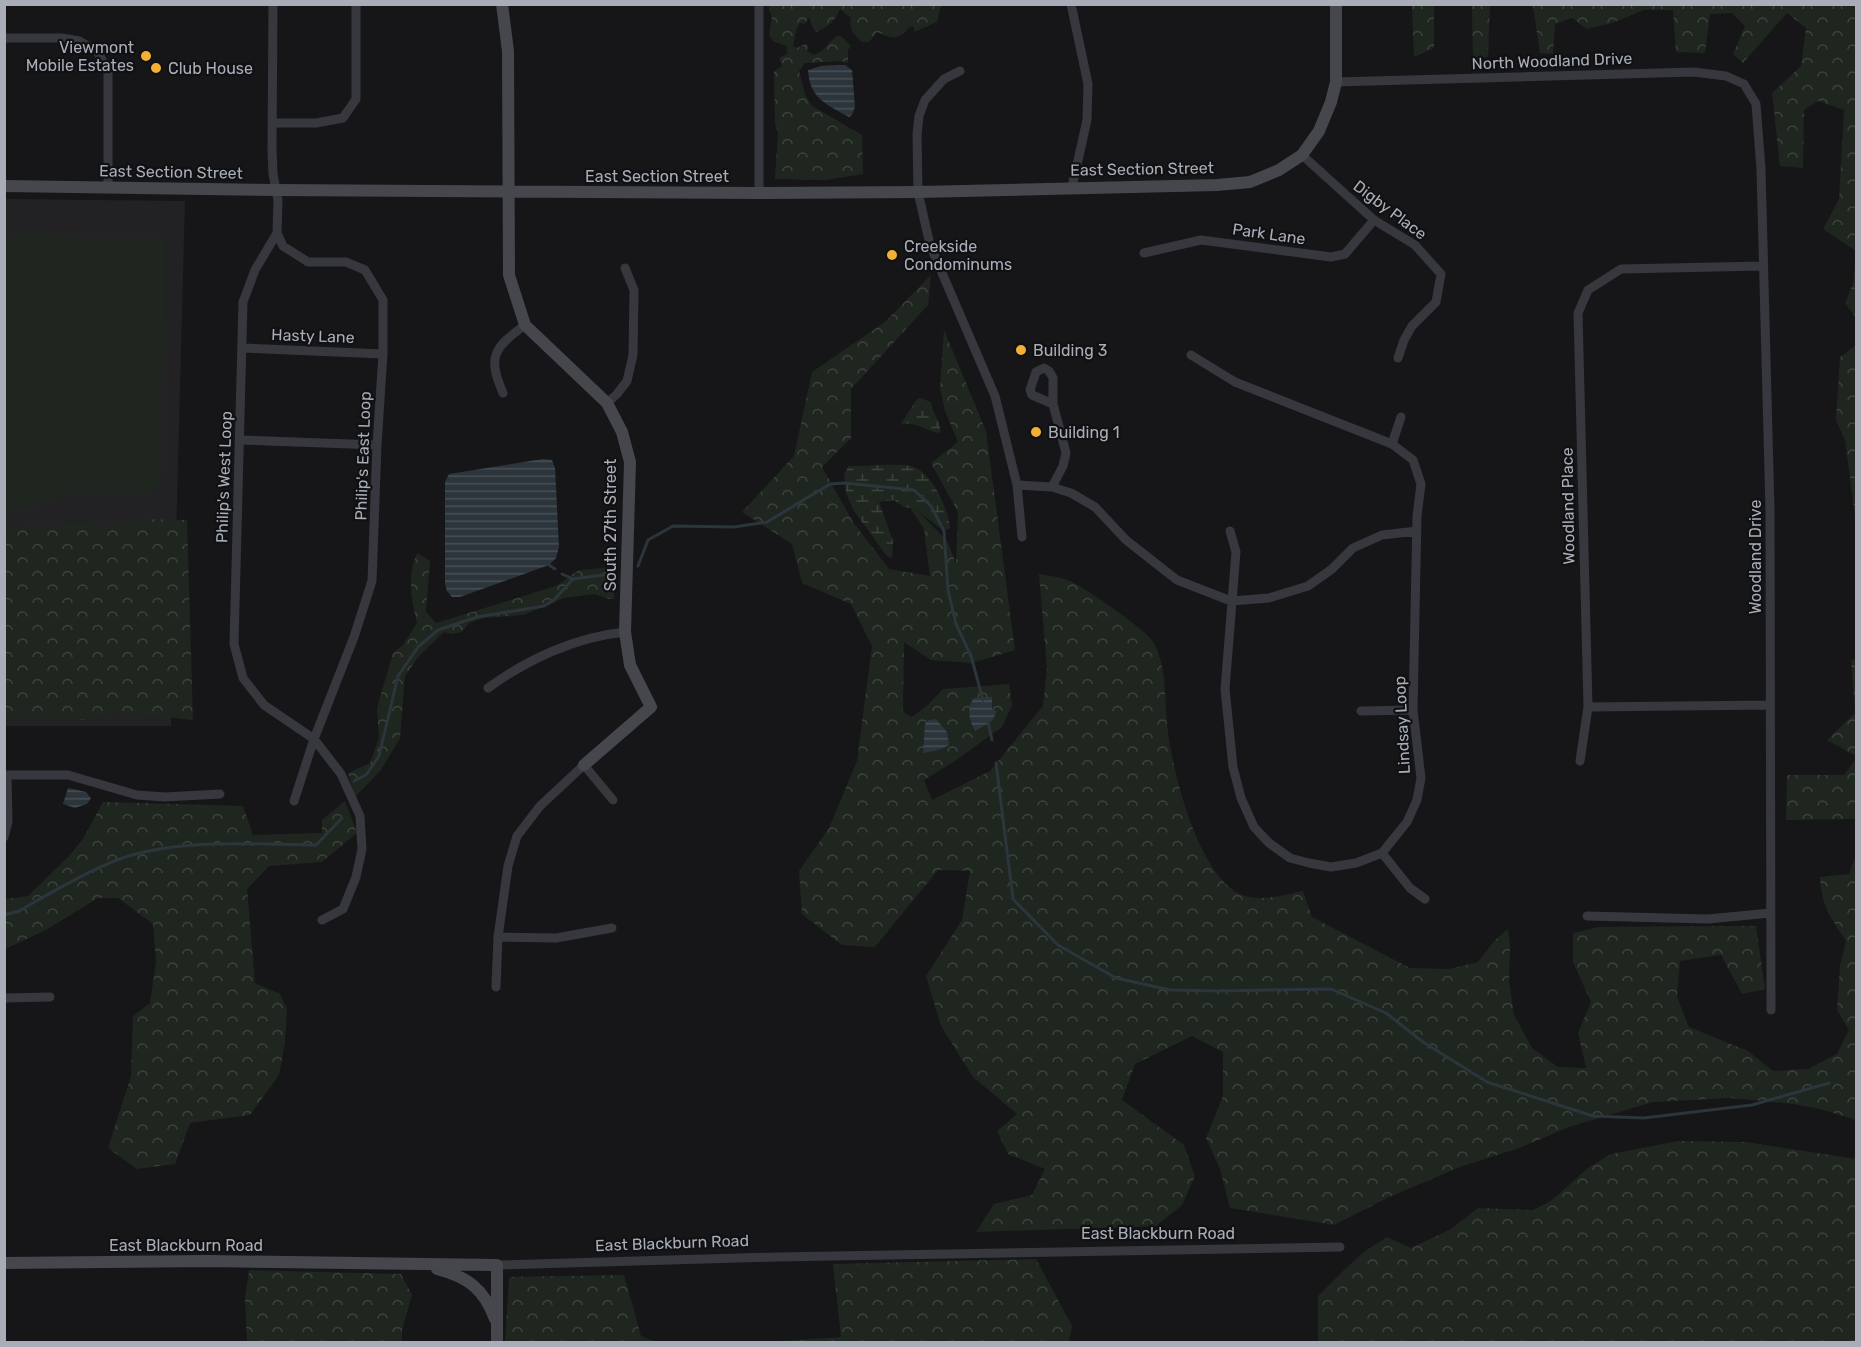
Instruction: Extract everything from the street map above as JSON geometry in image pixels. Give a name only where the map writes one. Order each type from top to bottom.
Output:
[{"type":"street","name":"Philip's West Loop","points":[[273,4],[272,123],[273,174],[278,200],[277,233],[255,270],[243,302],[234,644],[243,678],[264,705],[314,739],[341,774],[360,816],[362,849],[356,877],[343,909],[322,920]]},
{"type":"street","points":[[272,123],[316,123],[343,118],[356,99],[356,4]]},
{"type":"street","name":"South 27th Street","points":[[502,4],[508,51],[510,275],[525,325],[606,403],[622,432],[630,462],[625,632],[630,665],[651,707],[584,765]]},
{"type":"street","points":[[759,4],[759,193]]},
{"type":"street","points":[[1071,4],[1088,84],[1087,120],[1072,187]]},
{"type":"street","points":[[1302,155],[1324,123],[1336,82],[1336,4]]},
{"type":"street","points":[[4,38],[62,38],[79,41],[97,51],[108,71],[108,188]]},
{"type":"street","points":[[960,70],[944,80],[925,100],[919,116],[918,192],[930,245],[995,396],[1017,485],[1022,537]]},
{"type":"street","name":"North Woodland Drive","points":[[1336,82],[1694,72],[1726,76],[1744,84],[1756,104]]},
{"type":"street","name":"Woodland Drive","points":[[1756,104],[1761,169],[1770,510],[1771,1010]]},
{"type":"street","name":"East Section Street","points":[[4,186],[509,192],[918,192],[1250,182],[1279,170],[1302,155]]},
{"type":"street","name":"Digby Place","points":[[1302,155],[1374,220],[1415,245],[1441,274],[1436,302],[1412,326],[1398,358]]},
{"type":"street","name":"Park Lane","points":[[1144,253],[1201,240],[1331,257],[1346,254],[1374,220]]},
{"type":"street","name":"Philip's East Loop","points":[[277,233],[283,246],[308,262],[346,262],[365,270],[383,300],[383,354],[372,581],[354,637],[314,739],[294,801]]},
{"type":"street","name":"Woodland Place","points":[[1580,761],[1588,707],[1578,313],[1588,290],[1621,268],[1763,266]]},
{"type":"street","points":[[606,403],[627,381],[633,355],[634,290],[625,268]]},
{"type":"street","points":[[503,393],[494,373],[496,355],[502,342],[525,325]]},
{"type":"street","name":"Hasty Lane","points":[[243,348],[383,354]]},
{"type":"street","name":"Lindsay Loop","points":[[1191,355],[1234,382],[1392,444],[1413,460],[1420,484],[1413,710],[1421,778],[1417,800],[1407,822],[1382,853]]},
{"type":"street","points":[[1052,488],[1063,466],[1066,453],[1053,404]]},
{"type":"street","points":[[1392,444],[1401,417]]},
{"type":"street","points":[[240,440],[377,445]]},
{"type":"street","points":[[1017,485],[1052,488],[1071,493],[1095,507],[1126,540],[1177,580],[1231,601],[1269,598],[1308,586],[1332,569],[1353,548],[1382,535],[1417,531]]},
{"type":"street","points":[[1230,531],[1236,552],[1225,689],[1228,728],[1233,766],[1241,798],[1254,827],[1269,843],[1290,858],[1309,863],[1331,867],[1382,853],[1410,888],[1425,899]]},
{"type":"street","points":[[488,688],[514,669],[552,652],[590,637],[625,632]]},
{"type":"street","points":[[1588,707],[1770,705]]},
{"type":"street","points":[[1361,711],[1413,710]]},
{"type":"street","points":[[496,987],[498,937],[508,866],[517,836],[540,806],[584,765],[613,800]]},
{"type":"street","points":[[4,837],[8,822],[6,776],[68,776],[137,795],[156,797],[220,794]]},
{"type":"street","points":[[1587,916],[1708,919],[1770,913]]},
{"type":"street","points":[[498,937],[556,938],[612,928]]},
{"type":"street","points":[[4,998],[50,997]]},
{"type":"street","name":"East Blackburn Road","points":[[4,1263],[209,1261],[497,1265],[776,1257],[1340,1247]]},
{"type":"street","points":[[419,1264],[452,1273],[471,1282],[484,1295],[497,1326]]},
{"type":"street","points":[[497,1265],[497,1342]]},
{"type":"shaded area","points":[[845,65],[852,70],[855,107],[849,117],[821,100],[812,88],[808,70],[821,66]]},
{"type":"shaded area","points":[[5,199],[185,201],[171,726],[5,726]]},
{"type":"shaded area","points":[[543,459],[552,460],[555,468],[559,547],[556,558],[549,565],[460,597],[452,597],[445,584],[445,482],[449,474]]},
{"type":"shaded area","points":[[992,697],[992,710],[997,711],[992,721],[975,731],[969,714],[974,698]]},
{"type":"shaded area","points":[[936,719],[947,732],[949,745],[939,750],[923,753],[925,724],[929,720]]},
{"type":"shaded area","points":[[68,788],[86,792],[91,798],[87,804],[75,808],[63,804]]},
{"type":"green space","points":[[769,5],[941,5],[937,22],[914,32],[914,27],[910,27],[898,37],[877,32],[869,42],[862,42],[857,37],[851,28],[851,18],[840,9],[831,23],[816,32],[809,17],[805,24],[800,23],[797,28],[793,46],[797,48],[808,45],[807,51],[814,55],[823,50],[836,36],[841,36],[851,46],[848,50],[848,63],[841,61],[805,63],[799,71],[805,94],[812,106],[862,135],[863,174],[826,180],[775,179],[778,132],[775,124],[774,71],[782,66],[779,58],[788,53],[786,46],[773,41],[769,35],[772,16]]},
{"type":"green space","points":[[1409,5],[1434,5],[1434,48],[1414,57],[1412,7]]},
{"type":"green space","points":[[1472,5],[1492,5],[1490,6],[1488,57],[1473,58]]},
{"type":"green space","points":[[1529,5],[1856,5],[1856,251],[1823,229],[1839,199],[1844,110],[1818,101],[1804,110],[1803,168],[1780,166],[1772,93],[1801,66],[1806,28],[1787,13],[1743,63],[1733,54],[1745,26],[1732,13],[1710,14],[1705,53],[1676,52],[1673,10],[1644,10],[1612,23],[1587,29],[1572,18],[1555,24],[1553,54],[1540,53],[1533,6]]},
{"type":"green space","points":[[5,236],[164,238],[161,482],[148,494],[68,494],[35,506],[5,508]]},
{"type":"green space","points":[[1856,251],[1856,318],[1845,303],[1853,284]]},
{"type":"green space","points":[[931,275],[928,305],[851,389],[851,438],[822,467],[853,522],[889,569],[930,576],[924,529],[903,496],[947,541],[956,563],[958,512],[931,463],[958,442],[945,411],[940,387],[944,330],[986,431],[1015,650],[972,663],[931,660],[904,642],[903,712],[912,717],[943,689],[1009,684],[1012,705],[1002,727],[924,780],[932,800],[990,771],[1043,706],[1047,669],[1039,574],[1066,580],[1115,610],[1154,643],[1162,664],[1168,732],[1183,799],[1202,849],[1229,887],[1245,896],[1259,898],[1303,891],[1312,917],[1410,968],[1449,969],[1478,962],[1495,940],[1508,929],[1509,981],[1514,1015],[1532,1048],[1558,1067],[1586,1068],[1578,1033],[1591,1002],[1573,962],[1573,933],[1598,927],[1756,926],[1765,989],[1742,994],[1721,955],[1680,961],[1677,997],[1689,1027],[1748,1051],[1773,1071],[1808,1069],[1837,1054],[1849,1030],[1837,1010],[1840,966],[1846,941],[1825,904],[1820,877],[1849,874],[1856,854],[1856,1120],[1794,1104],[1731,1098],[1653,1102],[1569,1127],[1519,1148],[1457,1168],[1387,1198],[1334,1225],[1230,1208],[1220,1169],[1206,1138],[1223,1096],[1223,1052],[1192,1036],[1135,1064],[1122,1100],[1184,1145],[1195,1176],[1182,1205],[1156,1226],[976,1232],[994,1204],[1032,1195],[1045,1169],[1008,1154],[997,1131],[1017,1114],[973,1077],[941,1026],[926,976],[962,920],[970,871],[938,870],[875,947],[842,945],[802,914],[799,871],[829,828],[857,761],[872,646],[851,604],[802,583],[792,544],[742,512],[794,456],[812,372],[885,322]]},
{"type":"green space","points":[[1856,345],[1856,525],[1845,440],[1836,420],[1840,357]]},
{"type":"green space","points":[[917,399],[931,402],[940,425],[940,433],[910,424],[900,425]]},
{"type":"green space","points":[[898,465],[911,466],[919,470],[938,492],[950,528],[944,531],[915,509],[903,507],[894,500],[879,502],[893,541],[892,558],[886,555],[854,511],[846,493],[844,474],[849,466]]},
{"type":"green space","points":[[145,519],[187,520],[193,720],[117,712],[84,720],[5,717],[5,529],[92,523],[108,527]]},
{"type":"green space","points":[[417,553],[430,561],[426,612],[436,623],[556,586],[579,570],[615,567],[614,599],[595,594],[564,598],[523,615],[484,618],[469,623],[462,632],[451,634],[444,632],[419,656],[405,676],[400,738],[381,770],[355,797],[348,773],[370,763],[379,738],[377,708],[393,653],[403,645],[417,623],[411,588],[412,571]]},
{"type":"green space","points":[[1856,659],[1856,756],[1827,740],[1855,713],[1851,660]]},
{"type":"green space","points":[[1856,759],[1856,819],[1786,820],[1787,775],[1844,775]]},
{"type":"green space","points":[[345,801],[357,833],[322,862],[269,866],[247,889],[255,983],[280,994],[287,1009],[285,1042],[279,1075],[250,1115],[190,1123],[175,1164],[137,1169],[108,1148],[131,1076],[133,1016],[150,1003],[156,962],[153,924],[118,898],[98,898],[46,930],[5,949],[5,899],[28,896],[69,856],[83,839],[103,802],[243,806],[253,835],[322,833],[322,820]]},
{"type":"green space","points":[[1678,1141],[1746,1142],[1856,1159],[1856,1342],[1318,1342],[1318,1296],[1365,1251],[1387,1237],[1411,1248],[1451,1229],[1478,1208],[1533,1210],[1552,1200],[1588,1168],[1611,1154]]},
{"type":"green space","points":[[1036,1259],[1072,1326],[1069,1342],[767,1342],[841,1337],[833,1264]]},
{"type":"green space","points":[[249,1270],[401,1274],[412,1295],[402,1330],[402,1342],[247,1342],[245,1298]]},
{"type":"green space","points":[[624,1275],[641,1336],[655,1342],[505,1342],[509,1277]]},
{"type":"waterway","points":[[638,566],[648,540],[673,526],[734,527],[767,522],[830,484],[845,483],[914,490],[931,506],[944,531],[948,590],[956,624],[971,656],[983,700]]},
{"type":"waterway","points":[[549,565],[555,569]]},
{"type":"waterway","points":[[562,574],[573,579]]},
{"type":"waterway","points":[[354,781],[366,775],[379,756],[398,676],[418,647],[438,630],[477,617],[544,606],[554,600],[573,579],[610,574]]},
{"type":"waterway","points":[[988,721],[992,740]]},
{"type":"waterway","points":[[996,763],[1013,899],[1058,945],[1116,978],[1170,990],[1331,989],[1386,1013],[1423,1042],[1487,1082],[1593,1116],[1644,1118],[1752,1105],[1829,1083]]},
{"type":"waterway","points":[[4,915],[19,911],[100,867],[135,854],[159,849],[213,844],[316,845],[342,818]]},
{"type":"place","name":"Viewmont Mobile Estates","points":[[146,56]]},
{"type":"place","name":"Club House","points":[[156,68]]},
{"type":"place","name":"Creekside Condominums","points":[[892,255]]},
{"type":"place","name":"Building 3","points":[[1021,350]]},
{"type":"place","name":"Building 1","points":[[1036,432]]}]
